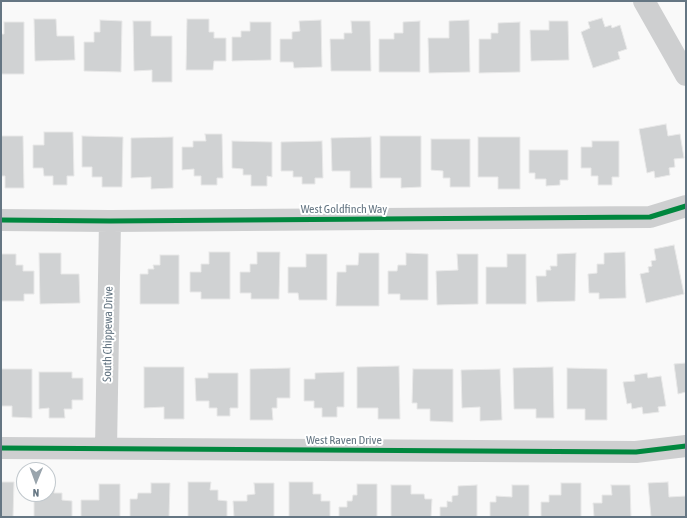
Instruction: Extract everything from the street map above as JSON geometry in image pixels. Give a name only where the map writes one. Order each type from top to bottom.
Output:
[{"type":"street","points":[[644,1],[686,75]]},
{"type":"street","name":"West Goldfinch Way","points":[[1,220],[110,221],[650,217],[686,206]]},
{"type":"street","name":"South Chippewa Drive","points":[[106,448],[110,221]]},
{"type":"street","name":"West Raven Drive","points":[[1,448],[636,452],[686,446]]},
{"type":"building","points":[[602,18],[605,27],[611,25],[612,28],[620,25],[627,49],[618,52],[620,59],[593,68],[581,32],[590,28],[588,22]]},
{"type":"building","points":[[34,19],[56,19],[57,36],[74,36],[75,60],[35,61]]},
{"type":"building","points":[[187,19],[209,19],[209,32],[214,32],[214,38],[226,38],[226,61],[214,61],[213,70],[186,70]]},
{"type":"building","points":[[100,20],[122,21],[121,72],[84,71],[84,42],[94,42],[94,32],[100,32]]},
{"type":"building","points":[[321,20],[322,67],[294,68],[293,62],[280,62],[280,39],[292,39],[292,32],[300,31],[299,21]]},
{"type":"building","points":[[469,20],[470,72],[429,73],[428,38],[449,38],[449,21]]},
{"type":"building","points":[[133,21],[151,21],[151,36],[172,36],[172,82],[152,82],[152,70],[134,71]]},
{"type":"building","points":[[351,21],[370,21],[371,71],[331,71],[330,39],[344,39],[344,33],[352,33]]},
{"type":"building","points":[[420,21],[420,72],[379,72],[379,39],[394,39],[394,33],[403,33],[403,22]]},
{"type":"building","points":[[549,21],[568,21],[569,60],[531,61],[530,30],[549,30]]},
{"type":"building","points":[[4,22],[24,22],[24,74],[1,74],[1,34],[4,34]]},
{"type":"building","points":[[250,22],[271,22],[271,60],[232,61],[232,37],[241,37],[241,31],[250,31]]},
{"type":"building","points":[[520,22],[520,72],[479,73],[479,39],[491,39],[491,33],[498,33],[498,23]]},
{"type":"building","points":[[666,124],[668,136],[680,134],[684,158],[674,159],[675,167],[669,168],[670,175],[655,178],[654,171],[647,173],[639,129]]},
{"type":"building","points":[[44,132],[73,132],[74,176],[67,176],[67,185],[53,185],[53,176],[44,176],[43,168],[33,168],[33,145],[44,145]]},
{"type":"building","points":[[205,134],[222,134],[223,178],[217,178],[217,185],[201,185],[201,176],[194,176],[194,169],[182,170],[182,147],[193,147],[193,141],[206,141]]},
{"type":"building","points":[[1,136],[23,136],[24,188],[5,188],[5,176],[1,176]]},
{"type":"building","points":[[82,136],[123,137],[122,187],[102,187],[102,177],[92,177],[92,167],[82,167]]},
{"type":"building","points":[[380,136],[421,136],[421,187],[401,188],[401,178],[380,178]]},
{"type":"building","points":[[173,137],[173,188],[151,189],[151,177],[131,178],[131,138]]},
{"type":"building","points":[[371,137],[372,188],[350,188],[350,171],[332,171],[331,138]]},
{"type":"building","points":[[478,137],[520,137],[520,189],[498,189],[498,177],[478,177]]},
{"type":"building","points":[[431,139],[470,139],[470,187],[450,187],[450,178],[443,178],[443,171],[431,170]]},
{"type":"building","points":[[232,141],[272,142],[272,177],[267,176],[267,186],[251,186],[251,175],[243,175],[243,169],[232,168]]},
{"type":"building","points":[[322,141],[323,178],[315,178],[315,184],[302,184],[302,177],[293,177],[293,171],[281,171],[281,142]]},
{"type":"building","points":[[592,141],[619,141],[619,177],[612,177],[612,185],[598,185],[598,176],[591,176],[591,168],[581,168],[581,147],[592,147]]},
{"type":"building","points":[[529,150],[568,150],[568,180],[560,180],[560,185],[546,186],[546,179],[535,179],[535,173],[529,173]]},
{"type":"building","points":[[674,245],[684,294],[646,303],[640,274],[649,272],[648,267],[652,266],[651,261],[656,260],[654,249]]},
{"type":"building","points":[[209,252],[230,252],[230,299],[201,299],[201,292],[190,292],[190,272],[201,272],[201,264],[209,264]]},
{"type":"building","points":[[257,252],[280,252],[279,299],[251,299],[251,293],[240,293],[240,272],[250,272],[250,264],[257,264]]},
{"type":"building","points":[[625,252],[626,298],[599,299],[599,293],[589,293],[588,274],[597,273],[597,264],[604,264],[604,253]]},
{"type":"building","points":[[39,253],[61,253],[61,274],[79,274],[80,303],[40,304]]},
{"type":"building","points":[[359,253],[379,253],[379,306],[336,306],[337,272],[346,272],[346,265],[358,265]]},
{"type":"building","points":[[406,253],[428,254],[428,300],[400,300],[400,294],[388,294],[388,271],[397,271],[398,265],[406,265]]},
{"type":"building","points":[[576,253],[575,301],[537,302],[536,276],[546,276],[546,270],[551,270],[550,266],[557,266],[557,254]]},
{"type":"building","points":[[1,254],[16,254],[16,265],[23,265],[23,271],[34,271],[34,294],[24,294],[24,301],[1,301]]},
{"type":"building","points":[[306,254],[327,254],[327,300],[299,300],[298,293],[288,293],[288,267],[306,267]]},
{"type":"building","points":[[457,254],[478,254],[478,304],[437,305],[436,271],[458,270]]},
{"type":"building","points":[[507,254],[526,254],[526,304],[486,304],[486,267],[507,267]]},
{"type":"building","points":[[160,255],[179,255],[179,304],[140,304],[140,274],[148,274],[148,269],[154,269],[153,265],[160,265]]},
{"type":"building","points":[[686,363],[686,392],[678,394],[674,364]]},
{"type":"building","points":[[399,366],[400,419],[378,419],[378,408],[357,408],[357,367]]},
{"type":"building","points":[[144,367],[184,367],[184,419],[164,419],[164,407],[144,408]]},
{"type":"building","points":[[553,367],[554,418],[536,418],[536,409],[514,409],[513,368]]},
{"type":"building","points":[[290,368],[290,398],[277,398],[277,408],[272,408],[273,420],[250,420],[250,369]]},
{"type":"building","points":[[567,368],[607,369],[607,420],[585,420],[585,409],[567,409]]},
{"type":"building","points":[[1,369],[32,369],[32,418],[12,417],[12,406],[1,406]]},
{"type":"building","points":[[413,369],[453,369],[453,422],[430,421],[430,409],[417,409],[417,403],[412,403]]},
{"type":"building","points":[[500,369],[502,420],[480,421],[480,407],[462,408],[461,370]]},
{"type":"building","points":[[39,372],[72,372],[72,378],[83,378],[83,400],[72,400],[72,409],[64,409],[65,418],[49,418],[49,408],[39,409]]},
{"type":"building","points":[[344,372],[344,407],[337,407],[337,417],[322,417],[322,408],[314,408],[314,401],[304,401],[304,379],[315,379],[315,373]]},
{"type":"building","points":[[208,373],[238,373],[238,408],[230,408],[230,416],[217,416],[217,408],[209,408],[209,401],[196,401],[195,378],[208,378]]},
{"type":"building","points":[[647,373],[648,378],[661,376],[666,406],[658,407],[659,412],[643,414],[642,407],[632,409],[631,403],[627,404],[623,382],[635,381],[634,375]]},
{"type":"building","points":[[1,482],[14,482],[13,517],[1,517]]},
{"type":"building","points":[[188,482],[211,482],[210,490],[218,490],[218,500],[227,501],[227,517],[188,517]]},
{"type":"building","points":[[289,482],[313,482],[313,494],[321,494],[321,501],[330,501],[330,517],[289,517]]},
{"type":"building","points":[[668,482],[669,497],[686,496],[686,517],[651,517],[648,483]]},
{"type":"building","points":[[151,483],[170,483],[169,517],[130,517],[130,499],[137,499],[138,493],[151,493]]},
{"type":"building","points":[[254,483],[274,483],[274,517],[234,517],[233,501],[247,501],[247,495],[255,494]]},
{"type":"building","points":[[561,483],[581,483],[581,517],[541,517],[541,502],[549,502],[549,495],[561,495]]},
{"type":"building","points":[[99,484],[120,484],[120,517],[81,517],[81,500],[99,500]]},
{"type":"building","points":[[357,484],[377,484],[377,517],[339,517],[339,507],[347,507],[347,501],[352,501],[353,495],[357,495]]},
{"type":"building","points":[[391,485],[411,485],[411,494],[424,494],[425,499],[432,499],[431,517],[391,517]]},
{"type":"building","points":[[477,485],[477,517],[440,517],[440,507],[447,507],[447,501],[452,502],[452,496],[458,495],[458,486]]},
{"type":"building","points":[[512,485],[529,485],[529,517],[490,517],[490,502],[496,502],[496,496],[512,497]]},
{"type":"building","points":[[611,485],[630,485],[631,517],[594,517],[593,503],[602,503],[602,495],[612,495]]},
{"type":"building","points":[[56,493],[62,493],[62,500],[72,501],[72,517],[34,517],[34,502],[56,502]]},
{"type":"cycle path","points":[[1,220],[110,221],[650,217],[686,206]]},
{"type":"cycle path","points":[[1,448],[636,452],[686,446]]}]
